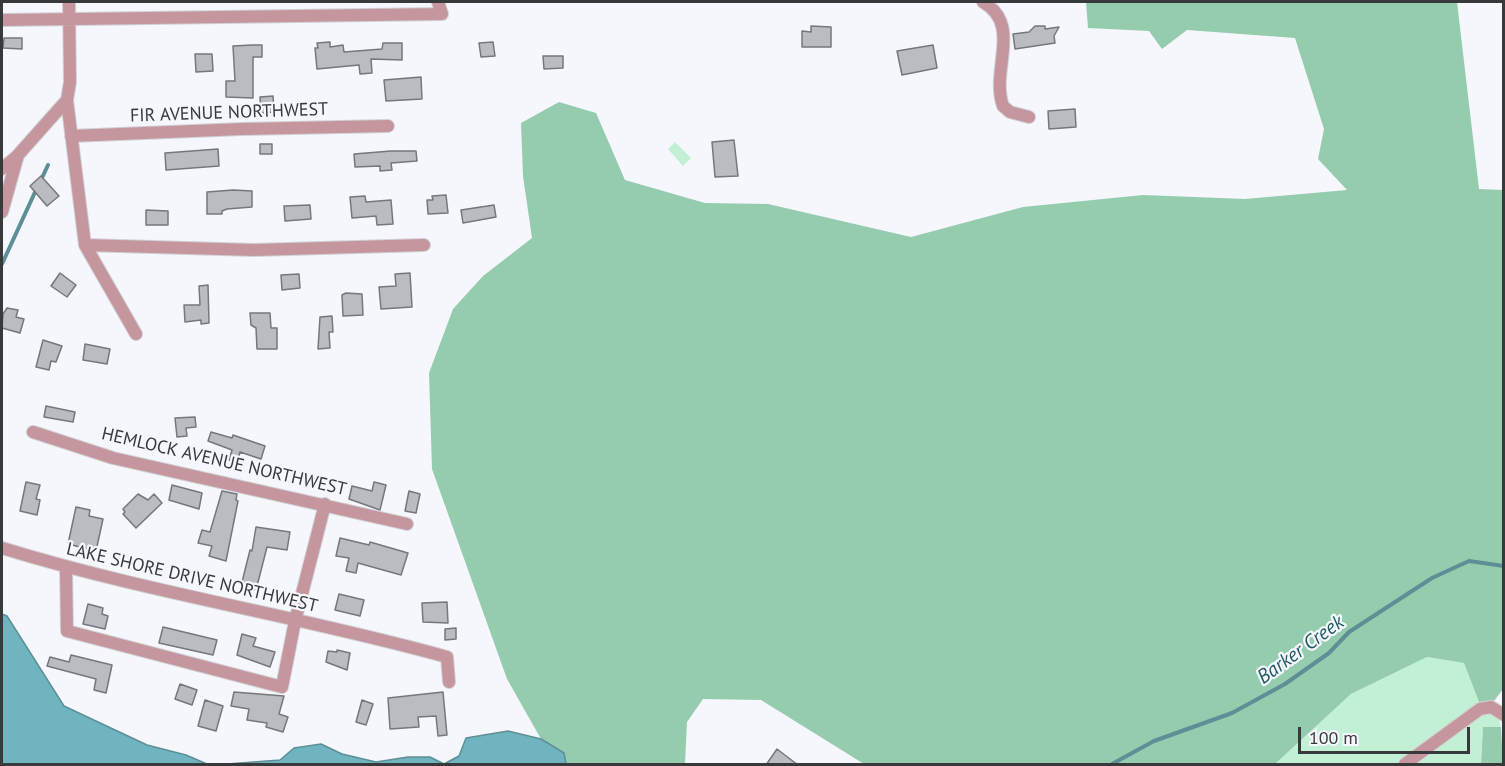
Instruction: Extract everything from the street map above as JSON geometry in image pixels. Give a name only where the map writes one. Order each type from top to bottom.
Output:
[{"type":"street","points":[[69,2],[70,82],[67,100],[85,244],[136,334]]},
{"type":"street","points":[[983,2],[996,9],[1002,21],[1000,81],[1003,106],[1010,112],[1029,117]]},
{"type":"street","points":[[2,20],[440,8]]},
{"type":"street","points":[[2,169],[18,155],[67,100]]},
{"type":"street","name":"FIR AVENUE NORTHWEST","points":[[71,136],[388,126]]},
{"type":"street","points":[[2,212],[18,155]]},
{"type":"street","points":[[85,244],[254,250],[424,246]]},
{"type":"street","name":"HEMLOCK AVENUE NORTHWEST","points":[[33,432],[113,458],[407,524]]},
{"type":"street","points":[[66,568],[67,631],[282,687],[295,621],[325,504]]},
{"type":"street","name":"LAKE SHORE DRIVE NORTHWEST","points":[[2,548],[66,568],[295,621],[375,637],[447,657],[449,682]]},
{"type":"street","points":[[1405,765],[1480,709],[1491,707],[1503,714]]},
{"type":"green space","points":[[1086,2],[1457,2],[1479,189],[1503,190],[1503,689],[1494,701],[1479,702],[1464,663],[1427,657],[1351,694],[1275,764],[864,764],[761,700],[703,699],[687,722],[685,764],[566,764],[564,753],[541,739],[507,679],[432,469],[429,373],[453,309],[483,276],[532,238],[523,176],[521,123],[559,102],[596,113],[625,180],[705,203],[768,204],[911,237],[1023,207],[1143,195],[1245,199],[1347,190],[1318,159],[1324,129],[1295,38],[1187,30],[1162,49],[1149,31],[1088,28]]},
{"type":"green space","points":[[675,142],[691,158],[683,166],[668,149]]},
{"type":"green space","points":[[1427,657],[1464,663],[1479,702],[1494,701],[1501,727],[1483,727],[1481,764],[1275,764],[1351,694]]},
{"type":"green space","points":[[1483,727],[1501,727],[1503,764],[1481,764]]},
{"type":"water","points":[[2,614],[7,616],[64,706],[147,745],[186,755],[207,764],[2,764]]},
{"type":"water","points":[[508,731],[541,739],[564,753],[566,764],[444,764],[459,756],[466,738]]},
{"type":"water","points":[[321,744],[342,754],[376,762],[408,757],[430,757],[444,764],[227,764],[280,760],[294,748]]},
{"type":"building","points":[[811,26],[831,27],[831,47],[802,47],[802,31],[811,32]]},
{"type":"building","points":[[1035,26],[1045,26],[1045,29],[1059,27],[1054,36],[1055,43],[1015,49],[1013,34],[1029,32]]},
{"type":"building","points":[[4,38],[22,38],[22,49],[3,48]]},
{"type":"building","points":[[330,42],[330,47],[343,45],[344,52],[382,49],[383,43],[402,43],[402,60],[371,59],[372,73],[360,74],[359,65],[317,69],[315,48],[318,48],[317,43]]},
{"type":"building","points":[[493,42],[495,56],[481,57],[479,43]]},
{"type":"building","points":[[262,45],[262,57],[253,57],[253,98],[226,97],[226,81],[235,81],[233,46]]},
{"type":"building","points":[[933,45],[937,68],[902,75],[897,51]]},
{"type":"building","points":[[195,54],[212,54],[213,71],[196,72]]},
{"type":"building","points":[[543,56],[563,56],[563,68],[544,69]]},
{"type":"building","points":[[421,77],[422,99],[386,101],[384,80]]},
{"type":"building","points":[[273,96],[274,112],[261,113],[260,97]]},
{"type":"building","points":[[1075,109],[1076,127],[1049,129],[1048,111]]},
{"type":"building","points":[[734,140],[738,176],[715,177],[712,142]]},
{"type":"building","points":[[260,144],[272,144],[272,154],[260,154]]},
{"type":"building","points":[[218,149],[219,166],[166,170],[165,153]]},
{"type":"building","points":[[416,151],[417,161],[391,163],[392,170],[380,171],[380,166],[355,167],[354,154]]},
{"type":"building","points":[[41,176],[59,196],[47,206],[30,186]]},
{"type":"building","points":[[252,191],[252,207],[227,209],[222,211],[222,214],[207,214],[207,192]]},
{"type":"building","points":[[446,195],[448,213],[428,214],[427,200],[433,200],[432,196]]},
{"type":"building","points":[[365,196],[366,202],[391,200],[393,224],[377,225],[376,216],[352,218],[350,197]]},
{"type":"building","points":[[310,205],[311,219],[285,221],[284,206]]},
{"type":"building","points":[[494,205],[496,217],[463,223],[461,210]]},
{"type":"building","points":[[146,210],[168,211],[168,225],[146,225]]},
{"type":"building","points":[[60,273],[76,285],[67,297],[51,286]]},
{"type":"building","points":[[410,273],[412,307],[381,309],[379,287],[396,286],[395,274]]},
{"type":"building","points":[[299,274],[300,288],[282,290],[281,275]]},
{"type":"building","points":[[208,285],[209,323],[201,324],[201,320],[185,322],[184,305],[200,305],[199,286]]},
{"type":"building","points":[[362,294],[363,315],[343,316],[342,295]]},
{"type":"building","points":[[7,308],[18,310],[16,317],[24,319],[20,333],[2,328],[3,314]]},
{"type":"building","points":[[250,313],[270,313],[271,328],[277,328],[277,349],[257,349],[256,328],[251,325]]},
{"type":"building","points":[[332,316],[333,332],[329,332],[330,348],[318,349],[320,317]]},
{"type":"building","points":[[43,340],[62,346],[56,362],[51,361],[49,370],[36,367]]},
{"type":"building","points":[[85,344],[110,349],[107,364],[83,360]]},
{"type":"building","points":[[46,406],[75,412],[73,422],[44,417]]},
{"type":"building","points":[[195,417],[196,427],[186,428],[187,436],[177,437],[175,418]]},
{"type":"building","points":[[211,432],[232,438],[233,435],[265,446],[261,459],[240,452],[237,463],[229,460],[232,450],[208,441]]},
{"type":"building","points":[[26,482],[40,485],[36,499],[40,500],[37,515],[20,511]]},
{"type":"building","points":[[374,482],[386,485],[380,510],[349,499],[352,486],[372,491]]},
{"type":"building","points":[[172,485],[202,493],[199,509],[169,500]]},
{"type":"building","points":[[222,491],[237,494],[236,500],[238,501],[226,561],[209,556],[212,546],[198,543],[202,530],[210,532]]},
{"type":"building","points":[[409,491],[420,494],[416,513],[405,511]]},
{"type":"building","points":[[138,494],[148,500],[154,494],[162,503],[136,528],[123,514],[125,512],[123,509]]},
{"type":"building","points":[[76,507],[90,510],[89,516],[103,519],[96,551],[68,544]]},
{"type":"building","points":[[256,527],[290,532],[287,550],[267,547],[256,590],[241,586],[250,550],[252,551]]},
{"type":"building","points":[[340,538],[369,545],[370,542],[408,553],[401,575],[358,563],[356,573],[346,571],[349,558],[336,556]]},
{"type":"building","points":[[339,594],[364,600],[360,616],[335,610]]},
{"type":"building","points":[[447,602],[448,623],[423,622],[422,603]]},
{"type":"building","points":[[88,604],[103,608],[102,614],[108,616],[105,629],[83,624]]},
{"type":"building","points":[[163,627],[217,640],[213,655],[159,643]]},
{"type":"building","points":[[456,628],[456,639],[445,640],[445,629]]},
{"type":"building","points":[[242,634],[256,638],[253,646],[275,652],[270,667],[237,655]]},
{"type":"building","points":[[337,650],[350,653],[347,670],[326,662],[328,651],[337,652]]},
{"type":"building","points":[[71,655],[112,665],[106,693],[94,690],[96,679],[47,666],[50,657],[69,662]]},
{"type":"building","points":[[180,684],[197,690],[192,705],[175,699]]},
{"type":"building","points":[[234,692],[284,696],[279,714],[288,717],[283,732],[266,727],[267,723],[247,720],[249,709],[231,706]]},
{"type":"building","points":[[443,692],[447,735],[438,736],[436,716],[418,717],[419,727],[390,729],[388,698]]},
{"type":"building","points":[[205,700],[223,706],[216,731],[198,726]]},
{"type":"building","points":[[362,700],[373,704],[366,725],[356,722]]},
{"type":"building","points":[[777,749],[798,765],[766,765]]},
{"type":"waterway","points":[[41,180],[48,165]]},
{"type":"waterway","points":[[2,264],[36,190]]},
{"type":"waterway","name":"Barker Creek","points":[[1112,764],[1154,741],[1232,713],[1285,684],[1329,653],[1349,632],[1432,578],[1469,561],[1504,566]]}]
